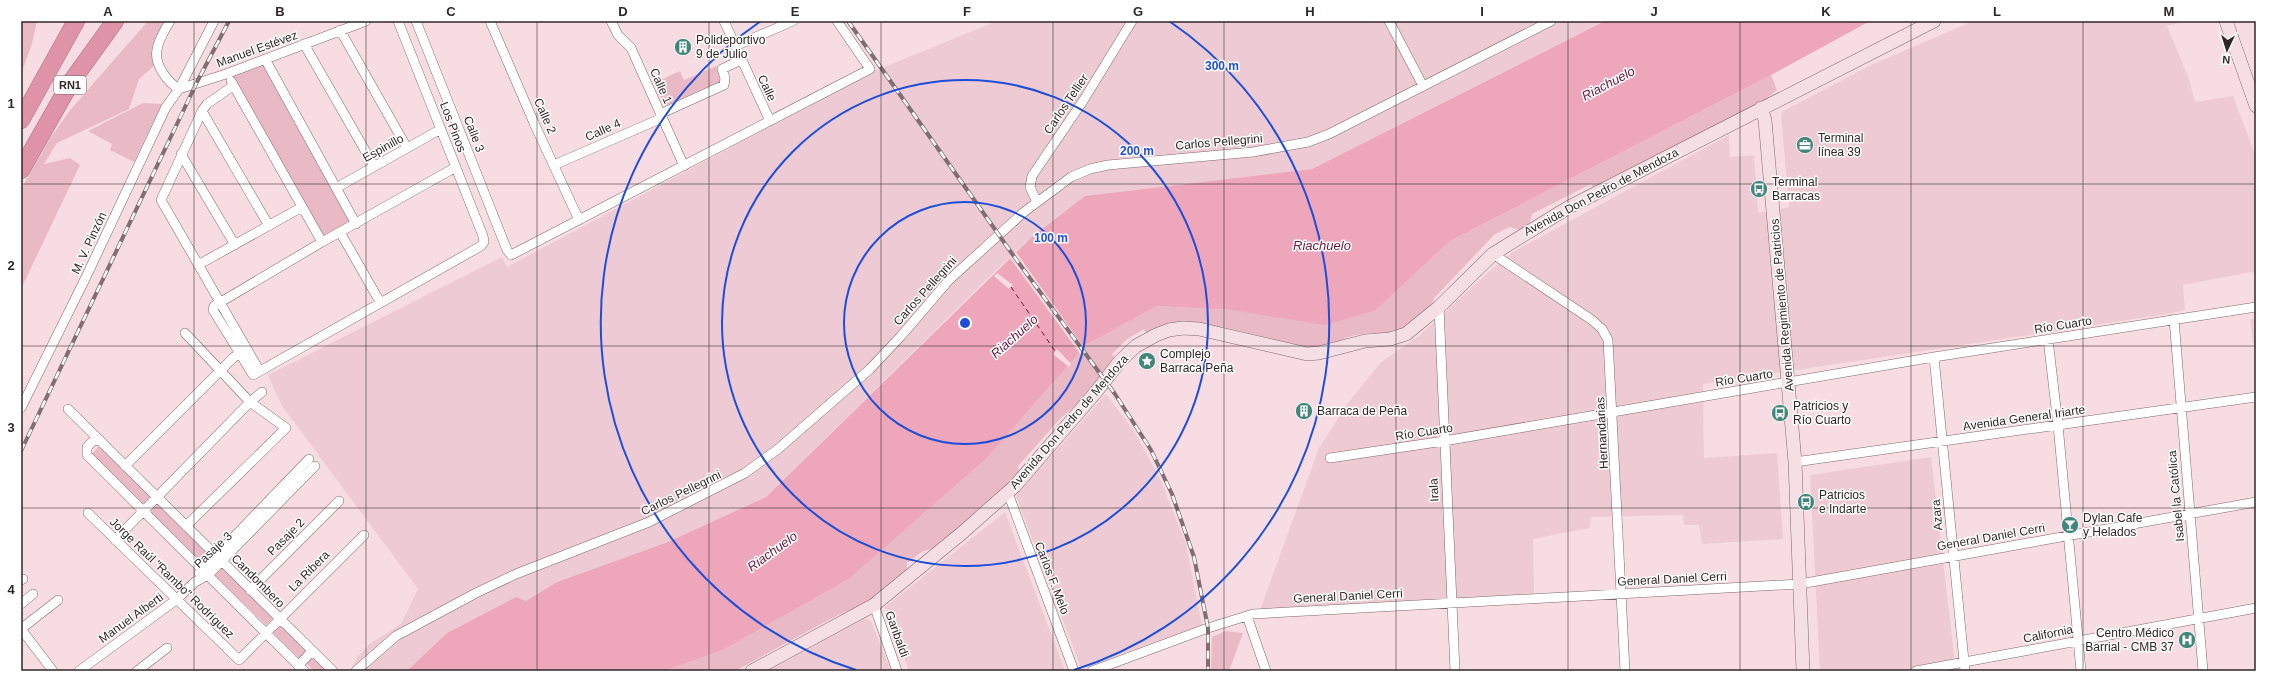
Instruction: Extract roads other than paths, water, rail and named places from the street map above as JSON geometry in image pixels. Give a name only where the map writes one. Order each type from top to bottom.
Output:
[{"type":"highway","name":"RN1","points":[[21,120],[70,29],[76,21]]},
{"type":"highway","name":"RN1","points":[[21,170],[68,88],[115,21]]},
{"type":"main road","name":"Avenida Don Pedro de Mendoza","points":[[752,671],[874,605],[1008,493],[1090,400],[1120,361],[1136,346],[1156,335],[1176,329],[1199,328],[1296,352],[1313,354],[1364,341],[1400,337],[1411,331],[1439,307],[1492,254],[1586,197],[1934,21]]},
{"type":"main road","name":"Avenida Don Pedro de Mendoza","points":[[1921,28],[1940,21]]},
{"type":"main road","points":[[2226,21],[2256,106]]},
{"type":"main road","name":"Avenida Regimiento de Patricios","points":[[1761,108],[1765,120],[1795,462],[1803,671]]},
{"type":"street","points":[[170,21],[156,52],[159,64],[168,81],[179,89]]},
{"type":"street","name":"M. V. Pinzón","points":[[21,408],[87,275],[166,107],[179,89],[214,21]]},
{"type":"street","name":"Manuel Estévez","points":[[179,89],[226,74],[366,21]]},
{"type":"street","name":"Los Pinos","points":[[380,302],[481,246],[484,242],[442,129],[398,21]]},
{"type":"street","name":"Calle 3","points":[[416,21],[507,250],[511,255],[579,220]]},
{"type":"street","name":"Calle 2","points":[[490,21],[579,220]]},
{"type":"street","name":"Calle 1","points":[[611,21],[618,35],[632,48],[684,166]]},
{"type":"street","name":"Calle","points":[[724,21],[770,121]]},
{"type":"street","points":[[735,46],[793,21]]},
{"type":"street","points":[[579,220],[870,69],[837,21]]},
{"type":"street","name":"Carlos Tellier","points":[[1037,202],[1030,187],[1032,176],[1083,101],[1132,21]]},
{"type":"street","points":[[1389,21],[1423,86]]},
{"type":"street","name":"Carlos Pellegrini","points":[[356,671],[396,636],[476,593],[516,574],[643,525],[745,473],[778,449],[870,369],[954,274],[983,247],[1037,202],[1070,177],[1090,169],[1130,162],[1253,152],[1308,142],[1551,21]]},
{"type":"street","points":[[340,30],[407,148]]},
{"type":"street","points":[[304,44],[374,166]]},
{"type":"street","points":[[265,59],[356,224]]},
{"type":"street","name":"Calle 4","points":[[554,165],[661,116],[724,84],[726,78],[722,69],[741,60]]},
{"type":"street","points":[[226,74],[322,242]]},
{"type":"street","points":[[220,302],[161,200],[202,111],[207,104],[233,86]]},
{"type":"street","points":[[202,111],[269,226]]},
{"type":"street","name":"Espinillo","points":[[336,188],[442,129]]},
{"type":"street","points":[[181,154],[235,246]]},
{"type":"street","points":[[340,232],[380,302],[259,370],[213,310],[214,306],[322,242],[456,167]]},
{"type":"street","points":[[198,266],[302,207]]},
{"type":"street","name":"Hernandarias","points":[[1492,254],[1592,320],[1605,333],[1610,350],[1625,671]]},
{"type":"street","name":"Irala","points":[[1439,307],[1455,671]]},
{"type":"street","name":"Río Cuarto","points":[[1330,458],[1444,441],[1934,357],[2256,307]]},
{"type":"street","name":"Isabel la Católica","points":[[2174,319],[2203,671]]},
{"type":"street","points":[[185,333],[223,371],[250,402],[286,428],[186,526]]},
{"type":"street","points":[[2048,339],[2058,425],[2067,535],[2081,671]]},
{"type":"street","points":[[125,466],[243,351]]},
{"type":"street","name":"Azara","points":[[1934,357],[1965,666]]},
{"type":"street","points":[[115,540],[250,402],[262,392]]},
{"type":"street","name":"Avenida General Iriarte","points":[[1795,462],[2256,397]]},
{"type":"street","name":"Candombero","points":[[68,409],[312,652],[333,671]]},
{"type":"street","points":[[100,440],[93,441],[87,447],[87,455],[143,512],[302,668],[312,652]]},
{"type":"street","name":"Pasaje 3","points":[[195,582],[312,463]]},
{"type":"street","name":"Carlos F. Melo","points":[[1008,493],[1074,671]]},
{"type":"street","name":"Pasaje 2","points":[[250,590],[339,501]]},
{"type":"street","name":"General Daniel Cerri","points":[[1092,671],[1208,628],[1248,616],[1269,613],[1800,584],[2256,502]]},
{"type":"street","name":"Jorge Raúl \"Rambo\" Rodríguez","points":[[88,513],[239,660]]},
{"type":"street","name":"La Ribera","points":[[239,660],[279,618],[364,535]]},
{"type":"street","name":"Manuel Alberti","points":[[79,671],[176,600],[195,582]]},
{"type":"street","points":[[21,604],[33,594]]},
{"type":"street","points":[[53,671],[21,629],[58,600]]},
{"type":"street","name":"Garibaldi","points":[[874,605],[898,671]]},
{"type":"street","name":"California","points":[[1916,671],[1965,666],[2078,640],[2199,620],[2256,608]]},
{"type":"street","points":[[1248,616],[1266,671]]},
{"type":"street","points":[[137,671],[167,648]]},
{"type":"water","name":"Riachuelo","points":[[1605,21],[1870,21],[1771,75],[1450,241],[1376,310],[1325,325],[1232,310],[1157,306],[1086,345],[987,458],[849,579],[723,650],[664,671],[407,671],[447,633],[516,597],[526,601],[557,582],[668,542],[766,497],[1032,237],[1085,196],[1312,169]]},
{"type":"railway","points":[[21,451],[197,82],[229,21]]},
{"type":"railway","points":[[848,21],[1013,255],[1115,394],[1151,450],[1172,494],[1194,557],[1208,628],[1208,671]]},
{"type":"place","name":"Polideportivo 9 de Julio","points":[[683,47]]},
{"type":"place","name":"Terminal línea 39","points":[[1805,145]]},
{"type":"place","name":"Terminal Barracas","points":[[1759,189]]},
{"type":"place","name":"Complejo Barraca Peña","points":[[1147,361]]},
{"type":"place","name":"Barraca de Peña","points":[[1304,411]]},
{"type":"place","name":"Patricios y Río Cuarto","points":[[1780,413]]},
{"type":"place","name":"Patricios e Indarte","points":[[1806,502]]},
{"type":"place","name":"Dylan Cafe y Helados","points":[[2070,525]]},
{"type":"place","name":"Centro Médico Barrial - CMB 37","points":[[2187,640]]}]
